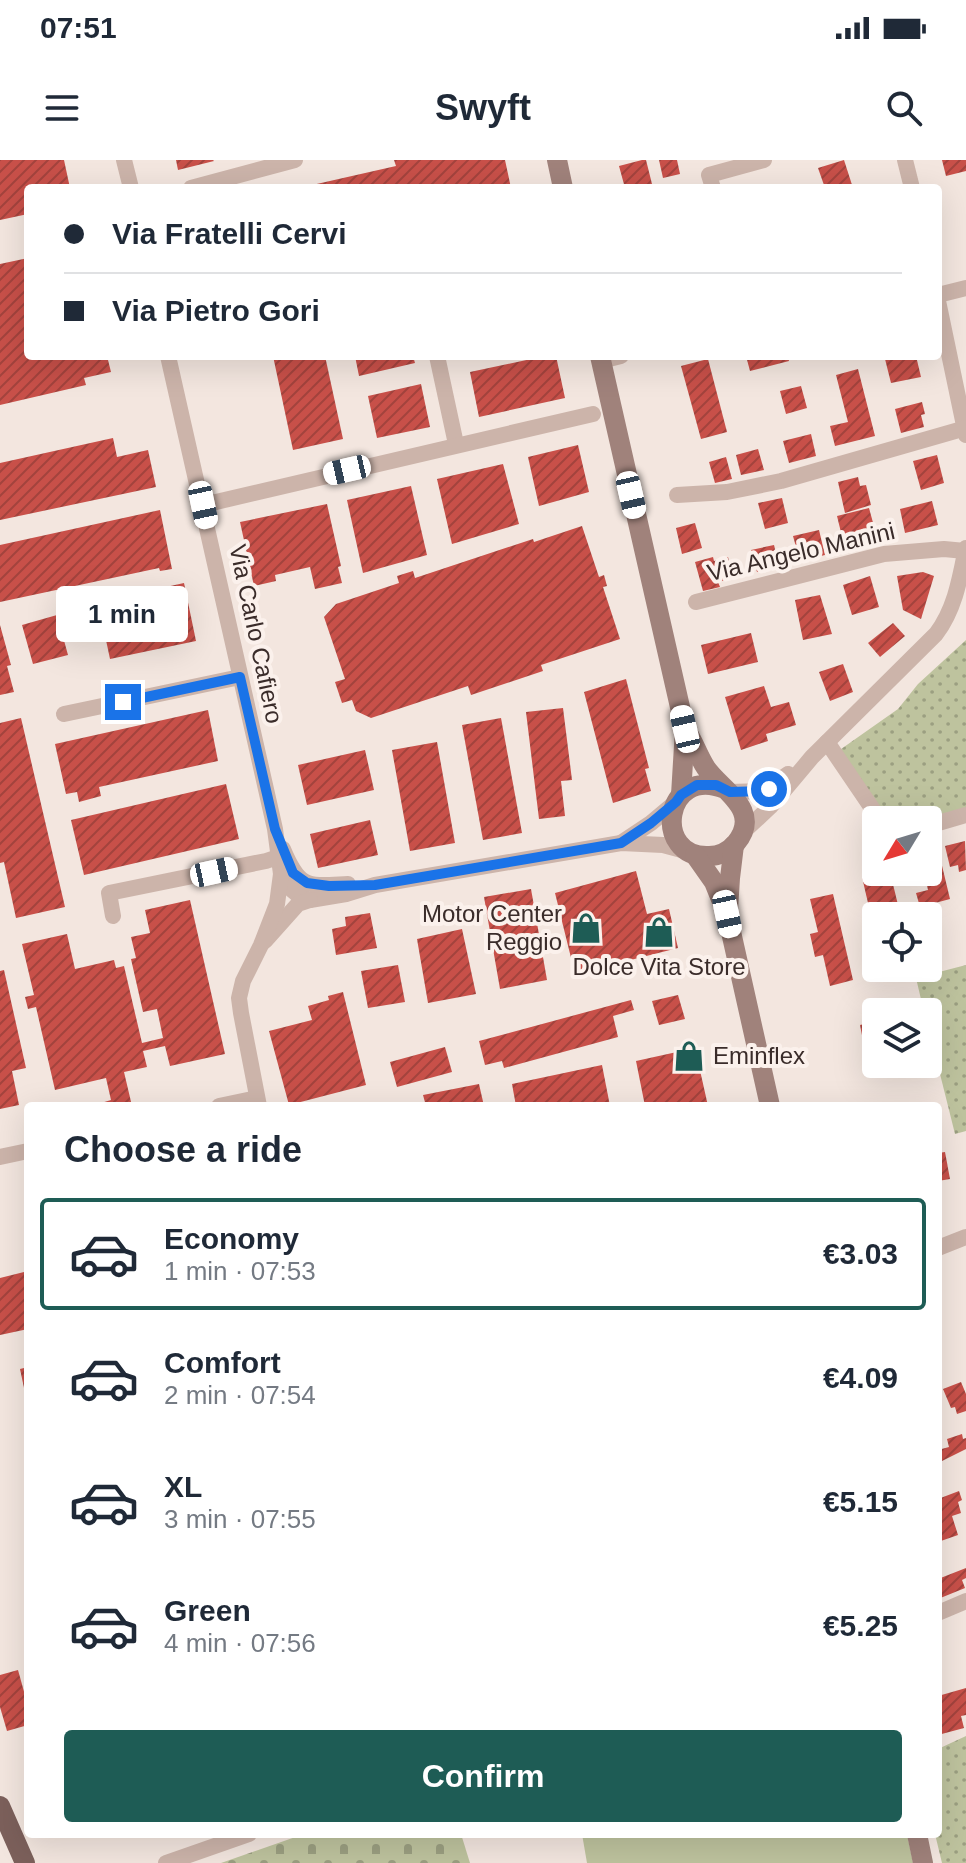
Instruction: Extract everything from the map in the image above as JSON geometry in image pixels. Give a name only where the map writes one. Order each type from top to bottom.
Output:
[{"type":"main road","points":[[557,160],[562,184]]},
{"type":"main road","points":[[607,360],[685,729],[678,798],[671,824],[680,844],[692,853],[714,882],[727,914],[769,1102]]},
{"type":"main road","points":[[685,729],[703,764],[736,797],[743,811],[743,827],[730,878],[727,914]]},
{"type":"main road","points":[[678,798],[689,789],[707,784],[728,790]]},
{"type":"main road","points":[[692,853],[716,856],[726,852],[738,840]]},
{"type":"main road","points":[[0,1806],[25,1863]]},
{"type":"main road","points":[[918,1838],[923,1863]]},
{"type":"street","points":[[124,160],[130,184]]},
{"type":"street","points":[[206,184],[295,160]]},
{"type":"street","points":[[712,184],[709,175],[764,160]]},
{"type":"street","points":[[905,160],[911,184]]},
{"type":"street","points":[[942,297],[966,288]]},
{"type":"street","points":[[942,317],[966,435]]},
{"type":"street","name":"Via Carlo Cafiero","points":[[169,360],[275,829],[281,874]]},
{"type":"street","points":[[438,360],[456,444]]},
{"type":"street","points":[[203,505],[593,414]]},
{"type":"street","points":[[677,495],[727,492],[781,481],[966,428]]},
{"type":"street","points":[[738,840],[812,757],[929,642],[942,625],[953,600],[966,550]]},
{"type":"street","name":"Via Angelo Manini","points":[[696,602],[884,554],[966,550]]},
{"type":"street","points":[[64,714],[240,677]]},
{"type":"street","points":[[827,742],[870,806]]},
{"type":"street","points":[[728,790],[764,791],[812,757]]},
{"type":"street","name":"Via Carlo Cafiero","points":[[621,843],[651,823],[678,798]]},
{"type":"street","points":[[942,822],[966,815]]},
{"type":"street","name":"Via Carlo Cafiero","points":[[275,829],[293,873],[300,880],[313,885],[375,885]]},
{"type":"street","name":"Via Carlo Cafiero","points":[[310,900],[375,885],[621,843],[663,845],[692,853]]},
{"type":"street","points":[[113,916],[109,893],[278,857]]},
{"type":"street","points":[[281,874],[291,891],[310,900]]},
{"type":"street","points":[[258,1102],[239,998],[243,981],[277,904],[281,874]]},
{"type":"street","points":[[261,945],[298,904],[310,900]]},
{"type":"street","points":[[0,1157],[24,1152]]},
{"type":"street","points":[[942,1246],[966,1237]]},
{"type":"street","points":[[942,1611],[966,1601]]},
{"type":"street","points":[[166,1863],[238,1838]]},
{"type":"green space","points":[[966,640],[966,815],[942,818],[942,806],[870,806],[834,754],[898,709],[918,684]]},
{"type":"green space","points":[[966,965],[966,1131],[955,1134],[941,1078],[942,998],[921,998],[917,982],[942,982],[942,971]]},
{"type":"green space","points":[[966,1736],[966,1863],[942,1863],[936,1838],[942,1838],[942,1747]]},
{"type":"green space","points":[[293,1838],[462,1838],[470,1863],[221,1863]]},
{"type":"green space","points":[[583,1838],[908,1838],[913,1863],[587,1863]]},
{"type":"building","points":[[0,160],[64,160],[69,184],[24,184],[24,215],[0,220]]},
{"type":"building","points":[[176,160],[213,160],[214,161],[178,170]]},
{"type":"building","points":[[394,160],[505,160],[510,184],[317,184],[396,166]]},
{"type":"building","points":[[646,160],[652,184],[624,184],[619,166]]},
{"type":"building","points":[[659,160],[677,160],[680,174],[663,178]]},
{"type":"building","points":[[844,160],[852,184],[824,184],[818,168]]},
{"type":"building","points":[[942,160],[966,160],[966,171],[946,176]]},
{"type":"building","points":[[24,259],[24,360],[108,360],[111,372],[84,378],[86,385],[0,405],[0,264]]},
{"type":"building","points":[[274,360],[326,360],[343,439],[293,450]]},
{"type":"building","points":[[356,360],[414,360],[415,363],[359,376]]},
{"type":"building","points":[[526,360],[557,360],[565,398],[479,417],[470,372]]},
{"type":"building","points":[[708,360],[727,432],[701,439],[681,366]]},
{"type":"building","points":[[747,360],[789,360],[789,361],[750,371]]},
{"type":"building","points":[[885,360],[917,360],[921,377],[891,383]]},
{"type":"building","points":[[858,369],[875,436],[835,446],[830,426],[848,422],[836,375]]},
{"type":"building","points":[[421,384],[430,427],[377,438],[368,396]]},
{"type":"building","points":[[801,386],[807,408],[786,414],[780,391]]},
{"type":"building","points":[[922,402],[924,427],[901,433],[895,409]]},
{"type":"building","points":[[811,434],[816,456],[789,463],[783,441]]},
{"type":"building","points":[[113,438],[117,457],[148,450],[156,487],[0,520],[0,463]]},
{"type":"building","points":[[578,445],[589,492],[539,506],[528,457]]},
{"type":"building","points":[[758,449],[764,470],[741,475],[736,455]]},
{"type":"building","points":[[937,455],[944,483],[921,490],[913,461]]},
{"type":"building","points":[[726,457],[732,479],[715,483],[709,462]]},
{"type":"building","points":[[503,464],[519,524],[452,544],[437,479]]},
{"type":"building","points":[[858,477],[860,486],[866,485],[871,505],[845,513],[838,482]]},
{"type":"building","points":[[411,486],[427,555],[363,573],[347,500]]},
{"type":"building","points":[[782,498],[788,523],[765,529],[758,503]]},
{"type":"building","points":[[932,501],[938,525],[905,533],[900,509]]},
{"type":"building","points":[[327,504],[342,583],[315,589],[310,567],[275,575],[276,581],[254,586],[240,522]]},
{"type":"building","points":[[869,508],[878,541],[845,549],[837,516]]},
{"type":"building","points":[[160,510],[172,569],[160,571],[159,568],[0,602],[0,545]]},
{"type":"building","points":[[695,523],[702,548],[682,554],[676,528]]},
{"type":"building","points":[[582,526],[599,577],[604,575],[607,586],[603,587],[620,639],[541,665],[543,671],[471,695],[468,686],[371,718],[356,711],[352,700],[342,703],[335,682],[345,679],[324,617],[336,604],[399,583],[397,576],[413,571],[415,578]]},
{"type":"building","points":[[819,530],[825,555],[800,561],[793,536]]},
{"type":"building","points":[[774,545],[779,566],[757,572],[751,550]]},
{"type":"building","points":[[713,557],[714,561],[728,557],[733,578],[718,582],[720,587],[703,591],[695,562]]},
{"type":"building","points":[[923,572],[934,576],[921,619],[903,610],[897,576]]},
{"type":"building","points":[[870,576],[879,607],[852,615],[843,585]]},
{"type":"building","points":[[184,583],[196,641],[110,659],[98,602]]},
{"type":"building","points":[[820,595],[832,634],[803,640],[795,600]]},
{"type":"building","points":[[57,615],[68,655],[33,664],[22,625]]},
{"type":"building","points":[[893,623],[905,636],[880,657],[868,643]]},
{"type":"building","points":[[0,625],[11,665],[7,666],[14,692],[0,695]]},
{"type":"building","points":[[751,633],[758,662],[708,674],[701,645]]},
{"type":"building","points":[[843,664],[853,692],[830,701],[819,672]]},
{"type":"building","points":[[626,679],[649,768],[645,769],[651,791],[613,803],[584,692]]},
{"type":"building","points":[[764,686],[771,707],[789,702],[796,725],[766,734],[768,741],[741,750],[725,697]]},
{"type":"building","points":[[563,708],[572,780],[561,781],[565,816],[539,819],[526,712]]},
{"type":"building","points":[[208,710],[218,761],[99,787],[101,796],[79,802],[77,792],[66,794],[55,744]]},
{"type":"building","points":[[21,718],[65,907],[16,918],[4,862],[0,863],[0,723]]},
{"type":"building","points":[[501,718],[522,833],[483,840],[462,725]]},
{"type":"building","points":[[437,742],[455,843],[410,851],[392,750]]},
{"type":"building","points":[[365,750],[374,790],[307,805],[298,765]]},
{"type":"building","points":[[226,784],[239,839],[84,875],[71,820]]},
{"type":"building","points":[[370,820],[378,855],[318,868],[310,834]]},
{"type":"building","points":[[965,841],[966,870],[959,872],[958,865],[950,867],[945,846]]},
{"type":"building","points":[[942,866],[950,899],[919,902],[916,893],[928,890],[927,886],[942,886]]},
{"type":"building","points":[[636,871],[647,914],[669,909],[678,948],[575,974],[555,893]]},
{"type":"building","points":[[864,886],[893,886],[897,902],[868,902]]},
{"type":"building","points":[[531,889],[547,980],[500,989],[484,897]]},
{"type":"building","points":[[833,894],[853,980],[830,986],[823,955],[815,957],[810,934],[818,932],[810,899]]},
{"type":"building","points":[[190,900],[225,1054],[170,1066],[165,1046],[143,1051],[147,1067],[124,1072],[131,1102],[104,1102],[111,1100],[106,1078],[55,1090],[36,1007],[28,1009],[25,997],[34,995],[22,944],[67,934],[75,969],[114,960],[116,968],[124,966],[142,1043],[163,1038],[157,1009],[143,1012],[131,959],[136,958],[131,937],[150,933],[145,910]]},
{"type":"building","points":[[370,913],[377,948],[336,955],[332,929],[346,926],[345,917]]},
{"type":"building","points":[[462,929],[476,994],[428,1003],[417,939]]},
{"type":"building","points":[[398,965],[405,1002],[368,1008],[361,971]]},
{"type":"building","points":[[4,970],[26,1068],[12,1071],[19,1105],[0,1109],[0,971]]},
{"type":"building","points":[[343,992],[366,1085],[301,1102],[288,1102],[269,1031],[312,1020],[308,1006],[329,1000],[328,996]]},
{"type":"building","points":[[678,995],[685,1019],[659,1025],[652,1001]]},
{"type":"building","points":[[631,1000],[634,1010],[613,1016],[618,1037],[504,1068],[502,1061],[485,1065],[479,1041]]},
{"type":"building","points":[[445,1047],[452,1072],[397,1087],[390,1062]]},
{"type":"building","points":[[695,1048],[707,1102],[644,1102],[636,1061]]},
{"type":"building","points":[[602,1065],[609,1102],[515,1102],[512,1084]]},
{"type":"building","points":[[479,1084],[483,1102],[425,1102],[423,1095]]},
{"type":"building","points":[[942,1152],[945,1152],[950,1179],[942,1180]]},
{"type":"building","points":[[24,1272],[24,1330],[0,1335],[0,1278]]},
{"type":"building","points":[[961,1382],[966,1394],[966,1411],[957,1414],[943,1389]]},
{"type":"building","points":[[962,1434],[963,1439],[966,1438],[966,1449],[942,1461],[942,1449],[949,1447],[947,1439]]},
{"type":"building","points":[[959,1491],[962,1500],[958,1502],[961,1513],[952,1516],[958,1535],[942,1541],[942,1497]]},
{"type":"building","points":[[966,1568],[966,1578],[962,1580],[965,1588],[942,1597],[942,1577]]},
{"type":"building","points":[[18,1670],[24,1692],[24,1726],[7,1731],[0,1707],[0,1675]]},
{"type":"building","points":[[966,1688],[966,1715],[961,1716],[964,1728],[942,1734],[942,1695]]},
{"type":"place","name":"Motor Center Reggio","points":[[586,928]]},
{"type":"place","name":"Dolce Vita Store","points":[[659,932]]},
{"type":"place","name":"Eminflex","points":[[689,1056]]},
{"type":"route","points":[[123,702],[240,677],[275,829],[293,873],[300,880],[313,885],[375,885],[621,843],[697,785],[716,785],[730,792],[769,789]]}]
